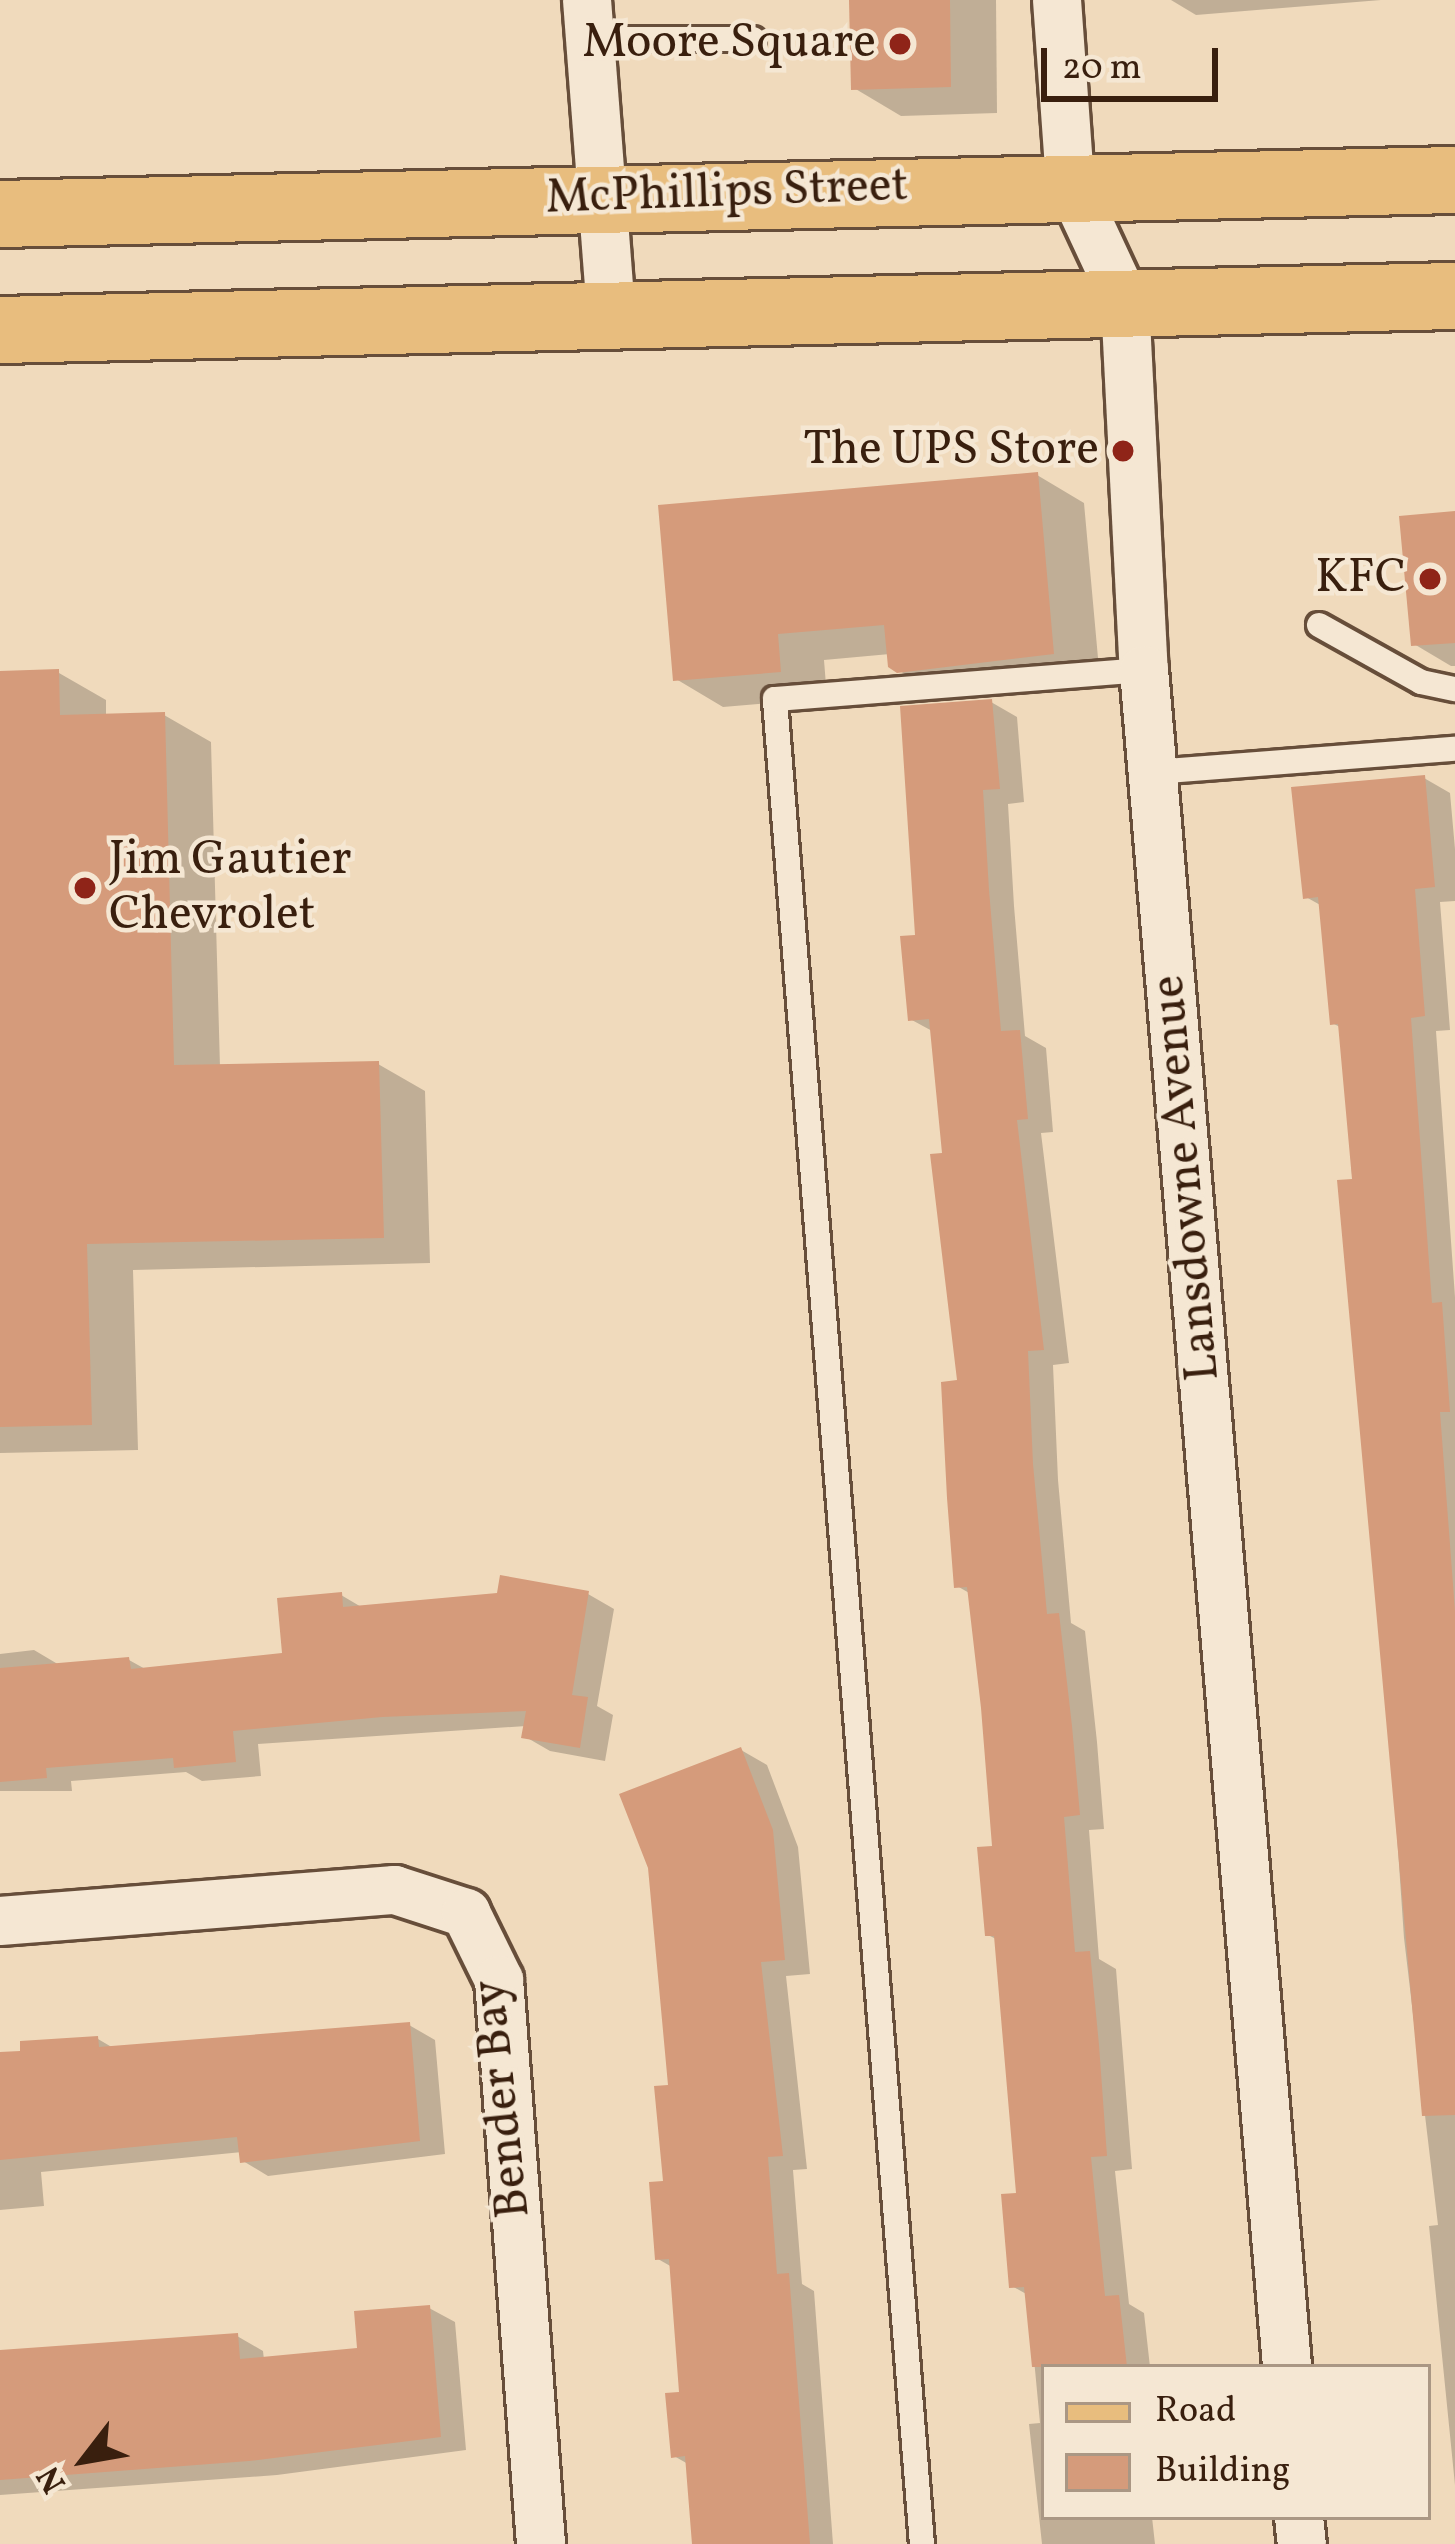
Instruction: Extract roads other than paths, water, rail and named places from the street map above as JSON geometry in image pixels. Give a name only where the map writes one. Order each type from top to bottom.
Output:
[{"type":"main road","name":"McPhillips Street","points":[[0,214],[1070,184],[1455,180]]},
{"type":"main road","points":[[0,330],[1455,296]]},
{"type":"street","name":"Lansdowne Avenue","points":[[1057,0],[1070,184],[1125,301],[1144,670],[1287,2364]]},
{"type":"street","points":[[588,20],[611,314]]},
{"type":"street","name":"Bender Bay","points":[[0,1922],[395,1891],[466,1913],[499,1980],[541,2544]]},
{"type":"lane","points":[[588,20],[753,39]]},
{"type":"lane","points":[[1319,625],[1421,682],[1455,689]]},
{"type":"lane","points":[[922,2544],[775,699],[1144,670]]},
{"type":"lane","points":[[1153,772],[1455,749]]},
{"type":"place","name":"Moore Square","points":[[900,44]]},
{"type":"place","name":"The UPS Store","points":[[1123,451]]},
{"type":"place","name":"KFC","points":[[1430,579]]},
{"type":"place","name":"Jim Gautier Chevrolet","points":[[85,888]]}]
